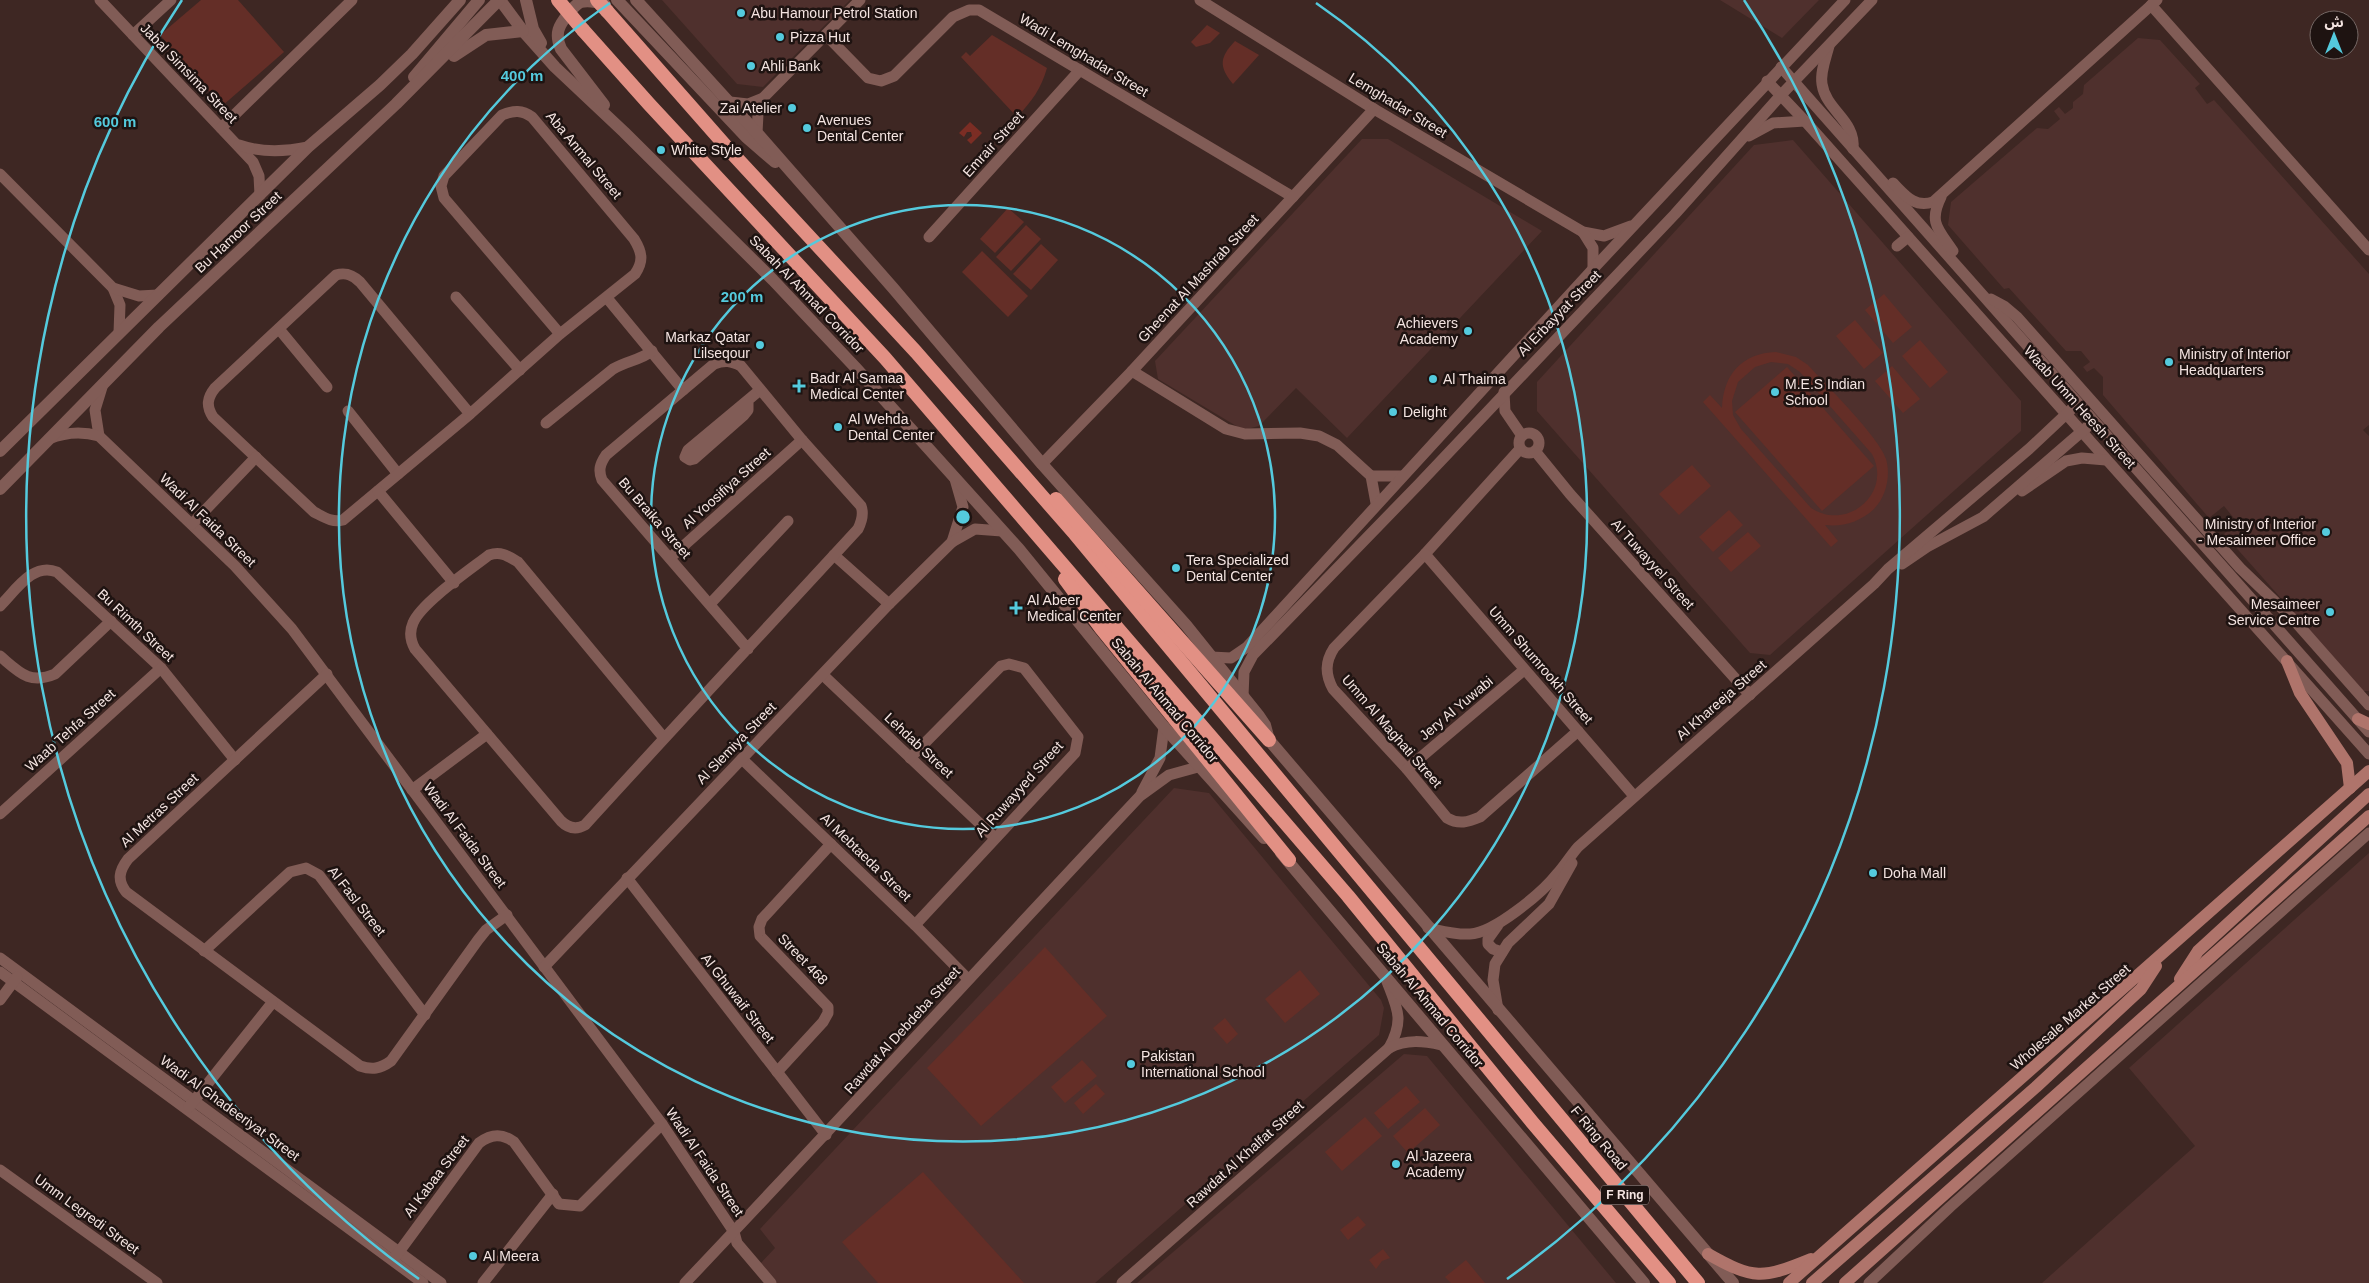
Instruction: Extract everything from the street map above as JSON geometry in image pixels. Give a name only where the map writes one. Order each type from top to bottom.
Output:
[{"type":"highway","name":"Sabah Al Ahmad Corridor","points":[[558,0],[649,104],[864,334],[1039,536],[1348,896],[1532,1122],[1669,1283]]},
{"type":"highway","name":"Sabah Al Ahmad Corridor","points":[[597,0],[731,152],[910,345],[1075,534],[1552,1106]]},
{"type":"highway","points":[[1014,465],[1046,488],[1270,740]]},
{"type":"highway","points":[[1039,536],[1055,566],[1102,628],[1289,860]]},
{"type":"highway","name":"F Ring Road","points":[[1552,1106],[1698,1283]]},
{"type":"main road","points":[[2287,662],[2300,693],[2347,763],[2350,788]]},
{"type":"main road","name":"Wholesale Market Street","points":[[1789,1283],[2369,771]]},
{"type":"main road","points":[[2177,986],[2186,967],[2198,951],[2369,794]]},
{"type":"main road","points":[[1845,1283],[2369,816]]},
{"type":"main road","points":[[1812,1283],[2028,1093],[2141,989],[2160,957]]},
{"type":"main road","points":[[1708,1254],[1738,1270],[1758,1275],[1776,1273],[1818,1257]]},
{"type":"main road","points":[[1854,1283],[1878,1254]]},
{"type":"street","name":"Jabal Simsima Street","points":[[100,0],[258,169],[260,195]]},
{"type":"street","points":[[133,35],[171,0]]},
{"type":"street","points":[[221,128],[352,0]]},
{"type":"street","points":[[449,13],[452,0]]},
{"type":"street","name":"Bu Hamoor Street","points":[[0,451],[308,147],[380,85],[460,0]]},
{"type":"street","points":[[396,104],[410,81],[479,0]]},
{"type":"street","name":"Bu Hamoor Street","points":[[0,489],[159,327],[396,104],[500,0]]},
{"type":"street","name":"Sabah Al Ahmad Corridor","points":[[500,0],[523,31],[555,67],[624,132],[825,334],[953,476],[1002,531],[1198,767],[1262,837],[1289,860],[1384,976],[1644,1283]]},
{"type":"street","points":[[526,0],[533,29],[555,67]]},
{"type":"street","points":[[617,0],[746,137],[773,161],[786,167]]},
{"type":"street","points":[[636,0],[758,133],[893,288],[1042,464],[1186,625],[1265,725],[1270,740],[1498,1011],[1733,1283]]},
{"type":"street","points":[[730,102],[748,104],[763,98],[860,0]]},
{"type":"street","name":"Lemghadar Street","points":[[1200,0],[1374,109],[1583,232],[1604,236],[1636,224]]},
{"type":"street","name":"Al Erbayyat Street","points":[[1211,657],[1231,658],[1247,647],[1376,503],[1767,81],[1845,0]]},
{"type":"street","name":"Al Erbayyat Street","points":[[1243,696],[1244,672],[1253,655],[1418,485],[1504,392],[1675,214],[1781,95],[1872,0]]},
{"type":"street","points":[[624,132],[561,49],[557,40],[557,31],[560,23],[580,2],[593,1],[629,13]]},
{"type":"street","points":[[1878,177],[1890,180],[1916,203],[1929,203],[1941,197],[2154,3],[2369,250]]},
{"type":"street","name":"Wadi Lemghadar Street","points":[[826,35],[868,78],[882,81],[894,76],[953,17],[969,10],[979,10],[1293,197]]},
{"type":"street","points":[[396,104],[477,40],[494,33],[523,31]]},
{"type":"street","points":[[1829,45],[1822,73],[1822,85],[1828,100],[1849,126],[1853,137],[1853,149]]},
{"type":"street","name":"Waab Umm Heesh Street","points":[[1781,67],[1985,296],[2346,708],[2363,721],[2369,732]]},
{"type":"street","name":"Emrair Street","points":[[929,238],[1080,70]]},
{"type":"street","name":"Waab Umm Heesh Street","points":[[1767,81],[1805,121],[2369,754]]},
{"type":"street","points":[[758,133],[758,114],[763,98]]},
{"type":"street","name":"Gheenat Al Mashrab Street","points":[[1042,464],[1132,371],[1374,109]]},
{"type":"street","name":"Aba Anmal Street","points":[[470,414],[354,276],[342,273],[336,275],[209,396],[209,411],[213,417],[314,512],[336,522],[343,520],[470,414],[560,334],[635,274],[642,258],[639,247],[532,117],[519,111],[502,115],[444,176],[441,186],[442,192],[444,198],[560,334]]},
{"type":"street","points":[[1741,140],[1773,123],[1805,121]]},
{"type":"street","name":"Jabal Simsima Street","points":[[236,144],[264,151],[308,147]]},
{"type":"street","points":[[0,174],[113,288],[120,305],[119,333]]},
{"type":"street","points":[[1941,197],[1936,209],[1935,222],[1940,234],[1955,255],[1959,267]]},
{"type":"street","points":[[1583,232],[1593,248],[1593,269]]},
{"type":"street","points":[[1898,246],[1908,237]]},
{"type":"street","points":[[113,288],[140,296],[158,295]]},
{"type":"street","name":"Waab Umm Heesh Street","points":[[1985,296],[2004,306],[2017,317],[2255,585],[2293,619],[2369,705]]},
{"type":"street","points":[[456,297],[520,370]]},
{"type":"street","points":[[607,298],[683,390]]},
{"type":"street","points":[[279,329],[327,387]]},
{"type":"street","points":[[546,423],[619,366],[641,359],[652,351]]},
{"type":"street","name":"Bu Braika Street","points":[[664,738],[518,562],[503,553],[496,552],[490,555],[418,613],[413,623],[410,640],[415,649],[566,826],[579,828],[585,826],[858,529],[863,511],[861,506],[802,440],[741,366],[727,361],[714,364],[606,455],[600,467],[602,480],[748,648]]},
{"type":"street","points":[[1132,371],[1226,430],[1245,434],[1300,433],[1320,436],[1337,445],[1371,476],[1376,503]]},
{"type":"street","points":[[49,439],[68,432],[84,432],[99,436],[95,410],[102,384]]},
{"type":"street","points":[[717,432],[738,407],[748,402],[760,390]]},
{"type":"street","points":[[1504,392],[1505,411],[1522,436]]},
{"type":"street","name":"Al Khareeja Street","points":[[1428,928],[1469,934],[1488,928],[1502,920],[1546,886],[1578,846],[1874,584],[1892,564],[2029,449],[2078,403]]},
{"type":"street","points":[[348,411],[398,474]]},
{"type":"street","name":"Al Khareeja Street","points":[[1874,584],[1928,548],[1975,523],[2094,421]]},
{"type":"street","points":[[1526,434],[1536,437],[1538,441],[1535,451],[1527,453],[1520,449],[1519,444],[1522,436],[1526,434]]},
{"type":"street","name":"Wadi Al Faida Street","points":[[99,436],[192,524],[261,593],[327,674],[662,1124],[734,1232],[737,1243],[771,1283]]},
{"type":"street","name":"Al Yoosifiya Street","points":[[670,558],[802,440]]},
{"type":"street","name":"Umm Al Maghati Street","points":[[1520,449],[1425,554],[1334,648],[1328,657],[1326,669],[1328,679],[1333,689],[1407,769],[1447,818],[1462,823],[1480,817],[1578,731]]},
{"type":"street","name":"Al Tuwayyel Street","points":[[1535,451],[1570,494],[1750,695]]},
{"type":"street","points":[[192,524],[256,457]]},
{"type":"street","points":[[2003,500],[2025,490],[2066,461],[2082,458],[2106,460]]},
{"type":"street","name":"Al Slemiya Street","points":[[952,542],[963,507],[953,476]]},
{"type":"street","points":[[1371,476],[1402,476]]},
{"type":"street","points":[[378,491],[454,583]]},
{"type":"street","points":[[710,604],[788,521]]},
{"type":"street","points":[[2182,523],[2204,526]]},
{"type":"street","name":"Al Slemiya Street","points":[[544,967],[626,878],[889,604],[952,542],[975,529],[1002,531]]},
{"type":"street","name":"Umm Shumrookh Street","points":[[1425,554],[1634,796]]},
{"type":"street","points":[[834,555],[889,604]]},
{"type":"street","name":"Bu Rimth Street","points":[[0,606],[34,572],[45,568],[57,572],[161,668],[235,760]]},
{"type":"street","points":[[0,656],[32,679],[47,678],[55,674],[111,621]]},
{"type":"street","name":"Al Ruwayyed Street","points":[[910,758],[1001,666],[1009,664],[1024,668],[1078,737],[1075,753],[915,925]]},
{"type":"street","name":"Waab Tehfa Street","points":[[2,808],[161,668]]},
{"type":"street","name":"Jery Al Yuwabi","points":[[1407,769],[1524,670]]},
{"type":"street","points":[[2339,672],[2346,708]]},
{"type":"street","name":"Al Metras Street","points":[[327,674],[128,859],[121,868],[120,884],[126,892],[272,1003],[360,1066],[367,1069],[384,1066],[391,1061],[478,940],[486,930],[507,915]]},
{"type":"street","name":"Lehdab Street","points":[[822,675],[995,838]]},
{"type":"street","name":"Rawdat Al Debdeba Street","points":[[1140,796],[1160,758],[1164,728]]},
{"type":"street","points":[[412,790],[487,734]]},
{"type":"street","name":"Al Mebtaeda Street","points":[[742,759],[968,978]]},
{"type":"street","name":"Rawdat Al Debdeba Street","points":[[685,1283],[826,1136],[968,978],[1140,796],[1176,771],[1198,767]]},
{"type":"street","points":[[1869,1283],[1950,1208],[2369,833]]},
{"type":"street","name":"Al Khareeja Street","points":[[1498,1011],[1493,967],[1502,952],[1549,904],[1574,858],[1588,838]]},
{"type":"street","name":"Street 468","points":[[777,1072],[824,1022],[828,1013],[828,1006],[760,936],[759,927],[762,919],[830,844]]},
{"type":"street","name":"Al Fasl Street","points":[[204,951],[290,872],[306,868],[319,875],[425,1015]]},
{"type":"street","name":"Al Ghuwaif Street","points":[[626,878],[826,1136]]},
{"type":"street","name":"Al Khareeja Street","points":[[1502,920],[1490,935],[1488,944],[1493,949],[1502,952]]},
{"type":"street","name":"Wadi Al Ghadeeriyat Street","points":[[0,958],[17,977],[395,1257],[423,1283]]},
{"type":"street","name":"Wadi Al Ghadeeriyat Street","points":[[0,972],[17,977]]},
{"type":"street","name":"Rawdat Al Khalfat Street","points":[[1384,976],[1399,1014],[1399,1027],[1389,1048]]},
{"type":"street","points":[[0,1000],[17,977]]},
{"type":"street","points":[[191,1105],[272,1003]]},
{"type":"street","name":"Rawdat Al Khalfat Street","points":[[1122,1283],[1389,1048],[1400,1042],[1415,1041],[1442,1045]]},
{"type":"street","name":"Al Kabaa Street","points":[[395,1257],[479,1142],[485,1138],[500,1135],[514,1142],[559,1204],[580,1206],[662,1124]]},
{"type":"street","name":"Umm Legredi Street","points":[[0,1170],[157,1283]]},
{"type":"street","points":[[483,1283],[553,1194]]},
{"type":"street","name":"Wadi Al Ghadeeriyat Street","points":[[395,1257],[442,1283]]},
{"type":"shaded area","points":[[201,0],[238,0],[284,52],[222,106],[160,35]]},
{"type":"shaded area","points":[[662,0],[850,0],[763,87],[737,84]]},
{"type":"shaded area","points":[[1720,0],[1819,0],[1782,38]]},
{"type":"shaded area","points":[[1207,25],[1220,33],[1210,43],[1196,47],[1191,42]]},
{"type":"shaded area","points":[[992,35],[1047,68],[1035,94],[1017,117],[961,57],[966,52],[970,56]]},
{"type":"shaded area","points":[[2138,38],[2160,40],[2200,84],[2195,88],[2207,104],[2214,100],[2369,274],[2369,425],[2363,430],[2369,436],[2369,691],[2363,691],[2224,534],[2237,522],[2224,506],[2209,518],[2103,395],[2103,377],[2094,368],[2087,372],[2083,367],[2090,362],[2081,351],[2066,351],[2009,288],[2004,289],[1948,225],[1951,202],[2037,128],[2048,129],[2060,119],[2054,111],[2059,107],[2065,114],[2073,108],[2073,102],[2083,94],[2084,85]]},
{"type":"shaded area","points":[[1235,41],[1259,55],[1233,84],[1225,72],[1223,62],[1226,52]]},
{"type":"shaded area","points":[[970,122],[982,133],[971,144],[967,140],[972,136],[971,132],[967,132],[964,137],[959,133]]},
{"type":"shaded area","points":[[1362,139],[1388,139],[1542,231],[1347,438],[1296,388],[1259,426],[1243,430],[1158,379],[1155,361]]},
{"type":"shaded area","name":"M.E.S Indian School","points":[[1793,140],[2021,401],[2021,431],[1770,655],[1750,653],[1537,411],[1537,382],[1754,145]]},
{"type":"shaded area","points":[[1008,208],[1024,222],[995,253],[980,239]]},
{"type":"shaded area","points":[[1026,225],[1041,239],[1011,271],[996,257]]},
{"type":"shaded area","points":[[1041,244],[1058,260],[1031,290],[1013,274]]},
{"type":"shaded area","points":[[982,251],[1028,296],[1008,317],[962,272]]},
{"type":"shaded area","points":[[1884,294],[1912,327],[1893,343],[1865,310]]},
{"type":"shaded area","points":[[1855,320],[1883,353],[1864,369],[1836,336]]},
{"type":"shaded area","points":[[1920,340],[1948,372],[1930,388],[1902,356]]},
{"type":"shaded area","points":[[1776,352],[1796,357],[1808,365],[1863,425],[1886,459],[1888,479],[1882,499],[1869,514],[1857,520],[1845,524],[1825,525],[1838,541],[1831,547],[1703,402],[1710,395],[1722,408],[1726,385],[1737,368],[1744,361],[1764,353]],"holes":[[[1771,362],[1788,364],[1800,372],[1872,454],[1877,469],[1876,482],[1871,495],[1863,505],[1852,512],[1839,515],[1825,514],[1811,508],[1741,429],[1733,415],[1732,401],[1738,382],[1755,367]]]},
{"type":"shaded area","points":[[1892,366],[1920,399],[1903,413],[1875,381]]},
{"type":"shaded area","points":[[1787,367],[1874,466],[1822,511],[1735,412]]},
{"type":"shaded area","points":[[1692,465],[1711,486],[1679,515],[1659,494]]},
{"type":"shaded area","points":[[1729,510],[1743,525],[1713,552],[1699,537]]},
{"type":"shaded area","points":[[1748,532],[1761,546],[1731,572],[1718,558]]},
{"type":"shaded area","name":"Pakistan International School","points":[[1174,788],[1209,793],[1381,1000],[1384,1008],[1379,1035],[1095,1283],[776,1283],[760,1264],[775,1248],[760,1229]]},
{"type":"shaded area","points":[[2369,853],[2369,1283],[2042,1283],[2195,1146],[2129,1068]]},
{"type":"shaded area","points":[[1045,947],[1107,1016],[981,1126],[927,1068]]},
{"type":"shaded area","points":[[1300,970],[1320,994],[1285,1023],[1265,999]]},
{"type":"shaded area","points":[[1225,1018],[1238,1034],[1227,1044],[1213,1028]]},
{"type":"shaded area","name":"Al Jazeera Academy","points":[[1404,1054],[1427,1056],[1616,1283],[1137,1283]]},
{"type":"shaded area","points":[[1082,1060],[1097,1076],[1065,1103],[1051,1087]]},
{"type":"shaded area","points":[[1096,1084],[1105,1094],[1083,1114],[1074,1103]]},
{"type":"shaded area","points":[[1406,1086],[1420,1102],[1388,1129],[1374,1113]]},
{"type":"shaded area","points":[[1425,1108],[1440,1125],[1408,1153],[1393,1136]]},
{"type":"shaded area","points":[[1365,1117],[1382,1136],[1342,1171],[1325,1152]]},
{"type":"shaded area","points":[[923,1172],[1024,1283],[878,1283],[842,1242]]},
{"type":"shaded area","points":[[1358,1216],[1366,1225],[1348,1240],[1340,1230]]},
{"type":"shaded area","points":[[1383,1249],[1390,1258],[1382,1261],[1376,1269],[1369,1260]]},
{"type":"shaded area","points":[[1466,1260],[1485,1283],[1451,1283],[1445,1277]]},
{"type":"place","name":"Abu Hamour Petrol Station","points":[[741,13]]},
{"type":"place","name":"Pizza Hut","points":[[780,37]]},
{"type":"place","name":"Ahli Bank","points":[[751,66]]},
{"type":"place","name":"Zai Atelier","points":[[792,108]]},
{"type":"place","name":"Avenues Dental Center","points":[[807,128]]},
{"type":"place","name":"White Style","points":[[661,150]]},
{"type":"place","name":"Achievers Academy","points":[[1468,331]]},
{"type":"place","name":"Markaz Qatar Lilseqour","points":[[760,345]]},
{"type":"place","name":"Ministry of Interior Headquarters","points":[[2169,362]]},
{"type":"place","name":"Al Thaima","points":[[1433,379]]},
{"type":"place","name":"Badr Al Samaa Medical Center","points":[[799,386]]},
{"type":"place","name":"M.E.S Indian School","points":[[1775,392]]},
{"type":"place","name":"Delight","points":[[1393,412]]},
{"type":"place","name":"Al Wehda Dental Center","points":[[838,427]]},
{"type":"place","name":"Ministry of Interior - Mesaimeer Office","points":[[2326,532]]},
{"type":"place","name":"Tera Specialized Dental Center","points":[[1176,568]]},
{"type":"place","name":"Al Abeer Medical Center","points":[[1016,608]]},
{"type":"place","name":"Mesaimeer Service Centre","points":[[2330,612]]},
{"type":"place","name":"Doha Mall","points":[[1873,873]]},
{"type":"place","name":"Pakistan International School","points":[[1131,1064]]},
{"type":"place","name":"Al Jazeera Academy","points":[[1396,1164]]},
{"type":"place","name":"Al Meera","points":[[473,1256]]}]
